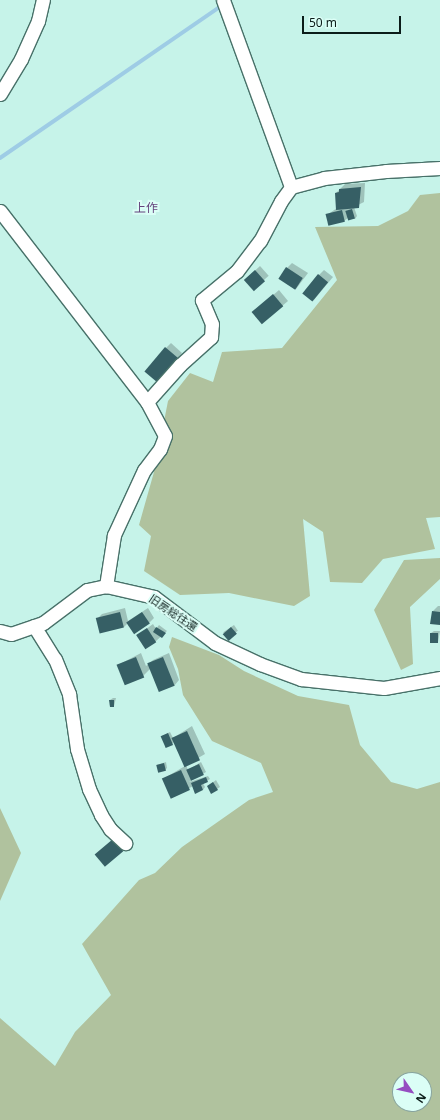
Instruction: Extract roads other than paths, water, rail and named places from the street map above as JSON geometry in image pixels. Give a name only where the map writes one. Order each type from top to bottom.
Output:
[{"type":"street","points":[[0,94],[36,27],[43,0]]},
{"type":"street","points":[[223,0],[291,188]]},
{"type":"street","points":[[147,402],[180,365],[210,337],[212,324],[202,300],[237,271],[260,241],[281,201],[291,188],[340,176],[386,171],[440,168]]},
{"type":"street","points":[[0,211],[147,402],[165,436],[160,449],[144,470],[114,535],[106,586]]},
{"type":"street","name":"旧房総往還","points":[[0,631],[11,634],[43,623],[87,590],[106,586],[154,597],[215,643],[260,664],[301,679],[384,688],[440,678]]},
{"type":"street","points":[[34,626],[55,659],[69,694],[77,749],[89,789],[101,815],[110,829],[125,843]]},
{"type":"waterway","points":[[0,158],[230,0]]},
{"type":"district","name":"上作","points":[[146,208]]}]
